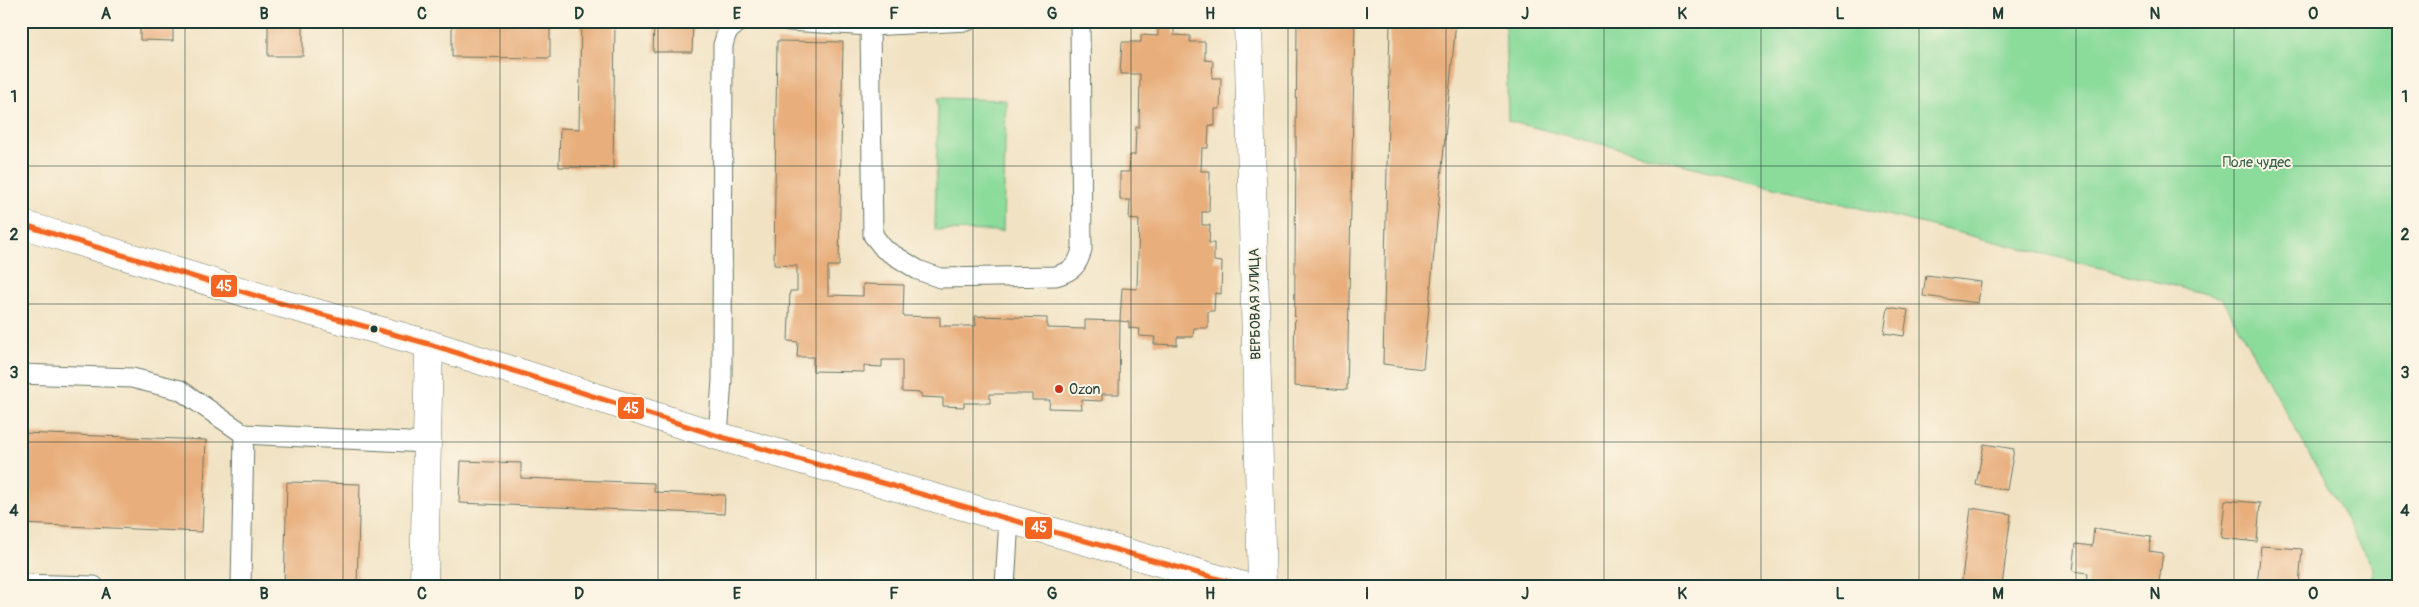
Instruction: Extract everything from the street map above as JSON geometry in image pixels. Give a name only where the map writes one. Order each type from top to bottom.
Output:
[{"type":"street","name":"ВЕРБОВАЯ УЛИЦА","points":[[1248,21],[1262,586]]},
{"type":"street","points":[[21,224],[276,302],[430,344],[718,436],[1243,586]]},
{"type":"street","points":[[424,586],[430,344]]},
{"type":"lane","points":[[718,436],[722,370],[723,45],[727,32],[740,21]]},
{"type":"lane","points":[[790,21],[870,26],[968,21]]},
{"type":"lane","points":[[870,26],[872,235],[884,249],[918,270],[929,275],[952,280],[1056,276],[1069,272],[1079,263],[1082,249],[1080,21]]},
{"type":"lane","points":[[21,374],[132,378],[180,390],[244,434],[427,443]]},
{"type":"lane","points":[[242,586],[244,434]]},
{"type":"lane","points":[[1005,586],[1009,519]]},
{"type":"lane","points":[[21,584],[94,586]]},
{"type":"green space","name":"Поле чудес","points":[[1505,21],[2398,21],[2398,586],[2372,586],[2373,568],[2222,298],[1508,121]]},
{"type":"green space","points":[[938,98],[1006,100],[1003,231],[935,230]]},
{"type":"building","points":[[140,21],[173,21],[173,41],[140,40]]},
{"type":"building","points":[[452,21],[550,21],[550,58],[452,57]]},
{"type":"building","points":[[581,21],[615,21],[613,168],[559,167],[560,128],[579,129]]},
{"type":"building","points":[[654,21],[693,21],[692,52],[653,52]]},
{"type":"building","points":[[1297,21],[1355,21],[1347,390],[1294,386]]},
{"type":"building","points":[[1390,21],[1456,21],[1423,369],[1383,364]]},
{"type":"building","points":[[268,23],[303,23],[303,56],[268,56]]},
{"type":"building","points":[[1158,28],[1174,28],[1174,35],[1190,36],[1190,42],[1205,42],[1205,60],[1213,61],[1212,78],[1221,78],[1220,109],[1215,109],[1215,126],[1209,125],[1208,148],[1202,148],[1201,171],[1210,171],[1209,212],[1202,212],[1202,225],[1210,225],[1209,243],[1214,243],[1214,261],[1222,262],[1221,294],[1215,293],[1214,311],[1208,311],[1208,328],[1194,328],[1193,337],[1177,337],[1177,345],[1154,344],[1155,337],[1139,336],[1140,329],[1129,328],[1129,322],[1120,321],[1122,288],[1137,289],[1139,220],[1129,219],[1130,200],[1120,200],[1120,172],[1129,172],[1130,155],[1135,155],[1136,127],[1139,127],[1140,74],[1120,74],[1122,42],[1141,42],[1141,35],[1158,36]]},
{"type":"building","points":[[777,41],[843,42],[839,266],[828,266],[828,295],[863,296],[863,284],[904,285],[903,316],[940,317],[940,326],[976,326],[975,316],[1047,318],[1047,328],[1085,329],[1085,320],[1120,321],[1119,394],[1102,394],[1102,401],[1081,400],[1082,409],[1049,408],[1050,400],[1032,400],[1032,394],[990,394],[990,403],[964,403],[964,407],[943,406],[943,398],[921,397],[921,393],[902,392],[902,360],[882,360],[882,367],[864,366],[864,372],[813,371],[813,357],[797,357],[798,342],[788,341],[790,291],[797,291],[797,266],[774,265]]},
{"type":"building","points":[[1926,275],[1981,282],[1978,303],[1923,296]]},
{"type":"building","points":[[1888,307],[1908,310],[1904,336],[1884,333]]},
{"type":"building","points":[[21,433],[206,440],[202,532],[21,524]]},
{"type":"building","points":[[1984,444],[2014,449],[2007,490],[1976,485]]},
{"type":"building","points":[[461,461],[521,463],[521,478],[654,483],[654,492],[725,495],[724,514],[459,503]]},
{"type":"building","points":[[287,482],[360,484],[357,586],[284,586]]},
{"type":"building","points":[[2225,500],[2260,503],[2257,542],[2221,538]]},
{"type":"building","points":[[1971,508],[2011,514],[2002,586],[1961,586]]},
{"type":"building","points":[[2094,529],[2151,537],[2149,551],[2163,553],[2159,582],[2146,580],[2145,586],[2087,586],[2088,573],[2073,571],[2076,544],[2092,546]]},
{"type":"building","points":[[2261,546],[2302,549],[2299,586],[2257,586]]},
{"type":"building","points":[[470,582],[550,584],[550,586],[470,586]]},
{"type":"transit line","name":"45","points":[[21,224],[276,302],[429,344],[718,436],[1243,586]]},
{"type":"place","name":"Ozon","points":[[1059,389]]}]
